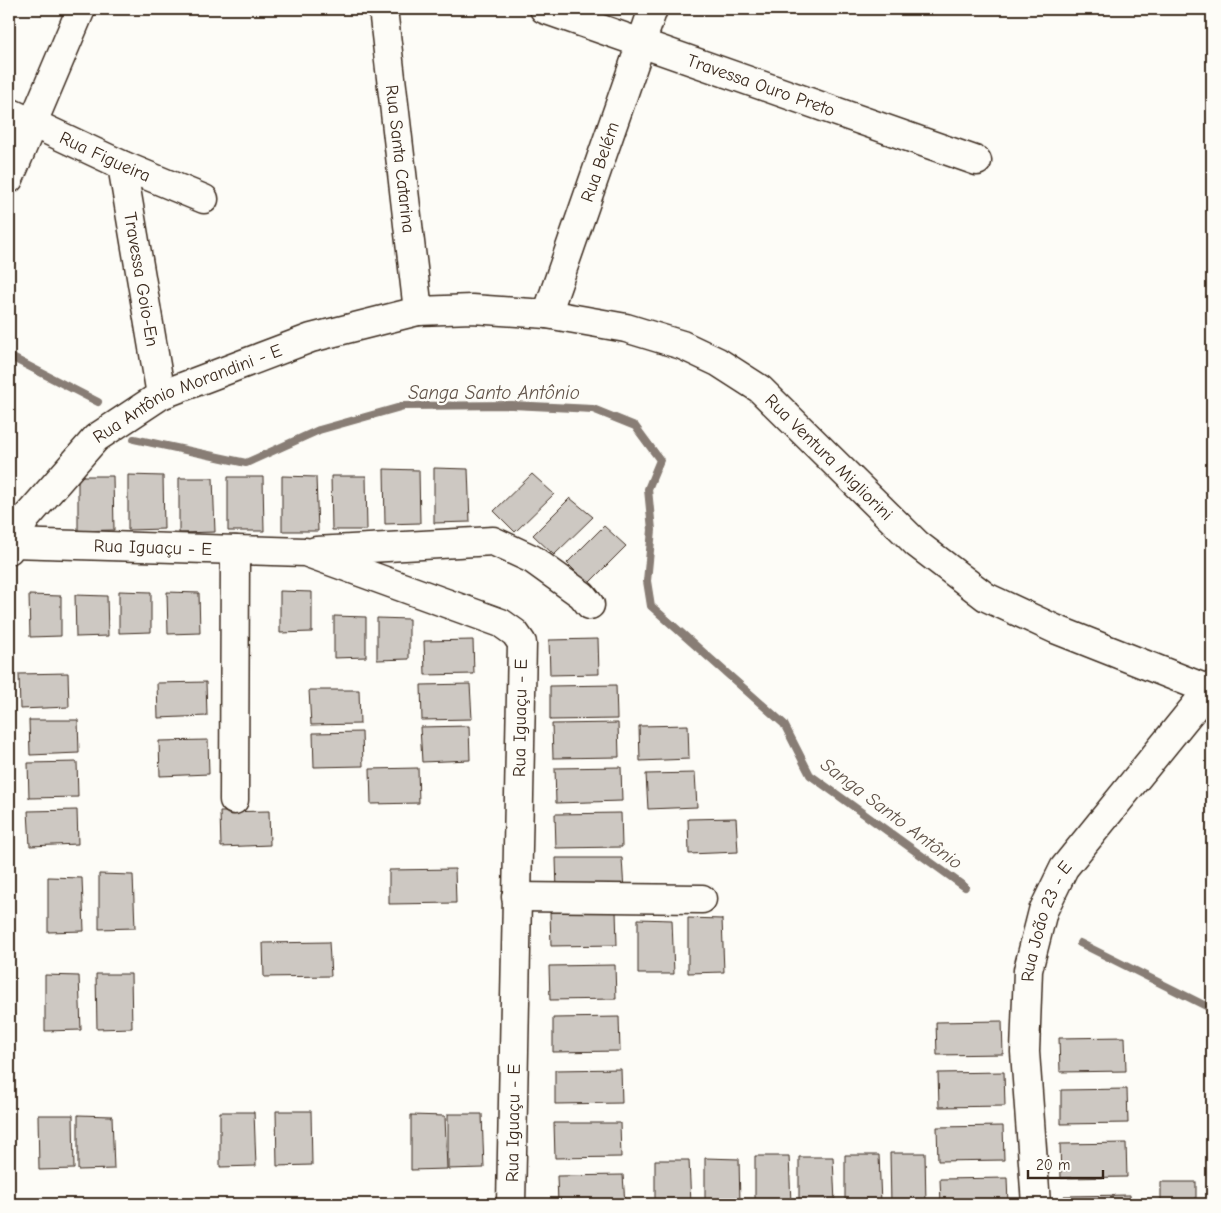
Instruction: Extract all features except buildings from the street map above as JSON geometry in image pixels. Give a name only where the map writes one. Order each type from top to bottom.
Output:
[{"type":"street","points":[[9,180],[20,117],[81,9]]},
{"type":"street","name":"Rua Santa Catarina","points":[[383,9],[418,311]]},
{"type":"street","name":"Travessa Ouro Preto","points":[[544,9],[977,161]]},
{"type":"street","name":"Rua Belém","points":[[547,314],[653,9]]},
{"type":"street","name":"Rua Figueira","points":[[20,117],[122,165],[204,198]]},
{"type":"street","name":"Travessa Goio-En","points":[[122,165],[161,395]]},
{"type":"street","name":"Rua Ventura Migliorini","points":[[418,311],[472,309],[547,314],[626,328],[682,346],[718,362],[760,389],[917,544],[986,597],[1054,629],[1211,690]]},
{"type":"street","name":"Rua Antônio Morandini - E","points":[[10,546],[26,518],[96,438],[161,395],[311,338],[418,311]]},
{"type":"street","points":[[305,552],[493,541],[532,559],[582,595],[590,606]]},
{"type":"street","name":"Rua Iguaçu - E","points":[[10,546],[305,552],[501,623],[515,633],[522,643],[511,1204]]},
{"type":"street","points":[[234,800],[235,550]]},
{"type":"street","name":"Rua João 23 - E","points":[[1036,1204],[1025,1052],[1028,970],[1043,911],[1064,868],[1211,690]]},
{"type":"street","points":[[516,897],[702,899]]},
{"type":"waterway","name":"Sanga Santo Antônio","points":[[9,356],[98,402]]},
{"type":"waterway","name":"Sanga Santo Antônio","points":[[134,439],[246,463],[319,430],[404,406],[512,405],[593,409],[635,426],[660,460],[648,489],[652,530],[647,581],[651,606],[784,724],[810,775],[965,887]]},
{"type":"waterway","name":"Sanga Santo Antônio","points":[[1080,943],[1212,1009]]}]
